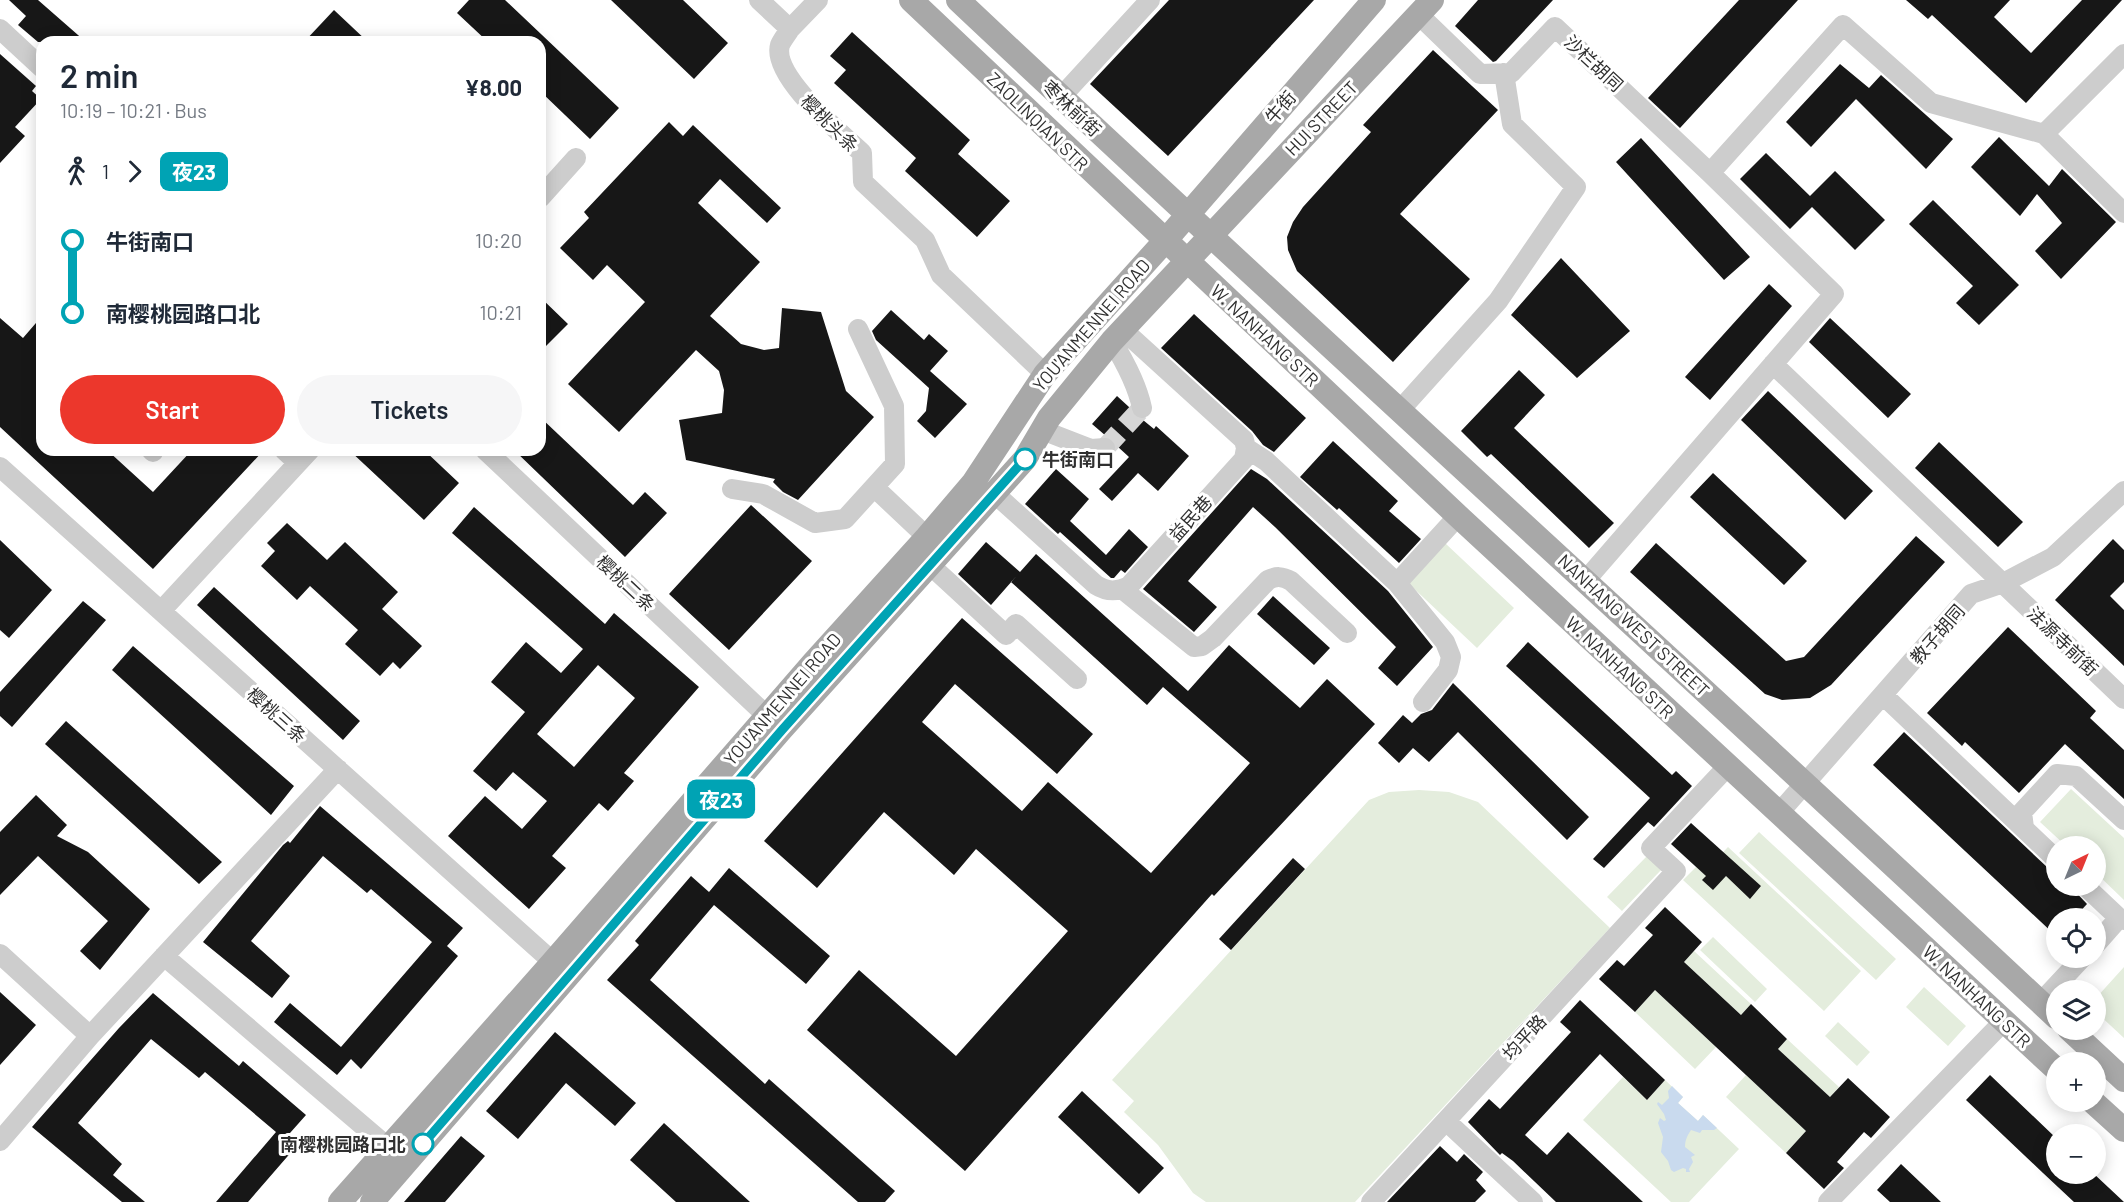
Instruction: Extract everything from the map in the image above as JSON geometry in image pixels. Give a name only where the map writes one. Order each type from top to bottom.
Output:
[{"type":"main road","name":"ZAOLINQIAN STR","points":[[911,0],[1187,261]]},
{"type":"main road","name":"枣林前街","points":[[958,0],[1209,236]]},
{"type":"main road","name":"牛街","points":[[1165,241],[1374,0]]},
{"type":"main road","name":"HUI STREET","points":[[1187,261],[1425,8]]},
{"type":"main road","name":"NANHANG WEST STREET","points":[[1209,236],[1806,783],[2046,1007]]},
{"type":"main road","name":"YOU'ANMENNEI ROAD","points":[[372,1202],[561,968],[774,723],[973,483],[1045,374],[1165,241]]},
{"type":"main road","name":"YOU'ANMENNEI ROAD","points":[[774,723],[930,565],[1025,459],[1048,418],[1118,335],[1187,261]]},
{"type":"main road","name":"W. NANHANG STR","points":[[1187,261],[1458,516],[2046,1061]]},
{"type":"main road","name":"YOU'ANMENNEI ROAD","points":[[340,1202],[561,968]]},
{"type":"main road","points":[[2081,1040],[2124,1080]]},
{"type":"main road","points":[[2104,1112],[2124,1130]]},
{"type":"street","points":[[759,0],[790,29],[818,0]]},
{"type":"street","points":[[1061,97],[1150,0]]},
{"type":"street","points":[[1400,410],[1498,301],[1576,187],[1512,124],[1504,73],[1480,74],[1425,8]]},
{"type":"street","points":[[1586,581],[1834,294],[1710,173],[1843,25],[1931,103],[2044,134],[2124,213]]},
{"type":"street","name":"沙栏胡同","points":[[1504,73],[1511,73],[1555,27],[1710,173]]},
{"type":"street","points":[[0,29],[36,62]]},
{"type":"street","name":"樱桃头条","points":[[790,29],[780,46],[781,63],[797,91],[862,153],[863,182],[924,240],[941,275],[1045,374]]},
{"type":"street","points":[[2044,134],[2124,54]]},
{"type":"street","points":[[546,191],[576,158]]},
{"type":"street","points":[[732,489],[763,494],[815,523],[845,519],[895,464],[894,406],[858,329]]},
{"type":"street","points":[[1118,335],[1142,408]]},
{"type":"street","points":[[1118,335],[1244,440],[1246,448],[1266,461],[1397,583],[1445,642],[1451,657],[1448,670],[1423,702]]},
{"type":"street","name":"法源寺前街","points":[[1773,364],[2124,699]]},
{"type":"street","points":[[1042,430],[1091,449],[1105,448]]},
{"type":"street","name":"益民巷","points":[[1122,589],[1129,586],[1244,459],[1246,448]]},
{"type":"street","points":[[161,611],[295,456]]},
{"type":"street","name":"樱桃二条","points":[[491,456],[774,723]]},
{"type":"street","name":"樱桃三条","points":[[0,467],[561,968]]},
{"type":"street","points":[[874,487],[927,537]]},
{"type":"street","name":"教子胡同","points":[[1779,813],[1971,594],[2003,583],[2053,557],[2124,491]]},
{"type":"street","points":[[994,493],[1096,585],[1104,590],[1122,589],[1194,647],[1202,646],[1213,638],[1268,580],[1274,577],[1291,580],[1347,633]]},
{"type":"street","points":[[1397,583],[1458,516]]},
{"type":"street","points":[[930,565],[1006,634],[1016,624],[1077,679]]},
{"type":"street","points":[[1883,695],[2046,849]]},
{"type":"street","name":"均平路","points":[[1371,1202],[1676,871],[1651,848],[1728,766]]},
{"type":"street","points":[[0,1141],[90,1036],[338,769]]},
{"type":"street","points":[[2024,828],[2022,812],[2057,774],[2076,776],[2124,820]]},
{"type":"street","points":[[2096,896],[2122,919],[2106,934]]},
{"type":"street","points":[[0,954],[90,1036]]},
{"type":"street","points":[[164,956],[389,1148]]},
{"type":"street","points":[[1828,1202],[2004,1022]]},
{"type":"street","points":[[1446,1121],[1533,1202]]},
{"type":"green space","points":[[1445,543],[1514,608],[1477,648],[1407,582]]},
{"type":"green space","points":[[2071,789],[2124,838],[2124,900],[2106,883],[2106,836],[2055,836],[2040,822]]},
{"type":"green space","points":[[1419,790],[1449,792],[1478,802],[1610,928],[1355,1202],[1206,1202],[1193,1193],[1158,1145],[1124,1112],[1134,1101],[1112,1080],[1369,800],[1389,792]]},
{"type":"green space","points":[[1759,832],[1896,959],[1876,980],[1739,853]]},
{"type":"green space","points":[[1728,847],[1861,971],[1824,1011],[1683,880],[1696,867],[1703,873]]},
{"type":"green space","points":[[1647,856],[1661,870],[1622,911],[1607,897]]},
{"type":"green space","points":[[1713,937],[1767,989],[1755,1002],[1700,950]]},
{"type":"green space","points":[[1694,951],[1751,1004],[1741,1015],[1684,962]]},
{"type":"green space","points":[[2124,967],[2124,1038],[2106,1021],[2106,987]]},
{"type":"green space","points":[[1924,987],[1966,1026],[1948,1046],[1906,1007]]},
{"type":"green space","points":[[1655,990],[1716,1047],[1695,1069],[1635,1012]]},
{"type":"green space","points":[[1838,1022],[1870,1052],[1857,1066],[1825,1036]]},
{"type":"green space","points":[[1787,1039],[1839,1087],[1830,1097],[1778,1049]]},
{"type":"green space","points":[[1746,1075],[1806,1131],[1786,1153],[1726,1097]]},
{"type":"green space","points":[[1623,1077],[1647,1100],[1665,1080],[1683,1097],[1678,1103],[1698,1121],[1703,1115],[1739,1149],[1689,1202],[1671,1202],[1583,1120]]},
{"type":"water","points":[[1672,1086],[1683,1097],[1678,1103],[1698,1121],[1703,1115],[1717,1128],[1702,1130],[1700,1133],[1691,1130],[1685,1147],[1695,1155],[1691,1157],[1693,1162],[1689,1169],[1690,1172],[1686,1172],[1683,1168],[1674,1172],[1671,1170],[1661,1152],[1663,1137],[1658,1123],[1660,1118],[1666,1120],[1657,1104],[1658,1102],[1662,1105],[1669,1098],[1668,1091]]},
{"type":"building","points":[[9,0],[38,0],[79,36],[36,36],[36,40],[18,25],[26,16]]},
{"type":"building","points":[[469,0],[505,0],[543,36],[482,36],[457,13]]},
{"type":"building","points":[[611,0],[683,0],[728,43],[694,79]]},
{"type":"building","points":[[1169,0],[1314,0],[1168,156],[1090,84]]},
{"type":"building","points":[[1478,0],[1553,0],[1493,62],[1455,26]]},
{"type":"building","points":[[1739,0],[1798,0],[1680,128],[1648,98]]},
{"type":"building","points":[[1906,0],[2010,0],[1994,17],[2031,53],[2082,0],[2122,0],[2026,103],[1932,15],[1928,19]]},
{"type":"building","points":[[334,10],[362,36],[310,36]]},
{"type":"building","points":[[852,32],[970,140],[958,154],[1010,201],[977,237],[905,171],[916,158],[834,83],[846,70],[830,56]]},
{"type":"building","points":[[546,39],[619,108],[590,139],[546,97]]},
{"type":"building","points":[[1433,50],[1498,110],[1400,214],[1470,279],[1393,362],[1297,271],[1288,250],[1287,237],[1303,207],[1371,132],[1363,125]]},
{"type":"building","points":[[0,54],[36,86],[32,91],[36,95],[36,104],[15,127],[25,136],[0,163]]},
{"type":"building","points":[[1840,64],[1869,88],[1881,75],[1953,139],[1926,169],[1856,99],[1811,147],[1786,122]]},
{"type":"building","points":[[669,122],[683,136],[693,125],[781,208],[767,223],[720,179],[698,203],[760,262],[710,316],[741,344],[764,350],[779,348],[782,308],[821,312],[846,391],[874,417],[798,500],[783,492],[773,482],[775,479],[686,460],[679,420],[722,413],[724,390],[719,371],[696,350],[619,432],[568,384],[645,302],[607,265],[593,280],[560,248],[589,218],[584,212]]},
{"type":"building","points":[[1999,137],[2049,186],[2062,169],[2116,222],[2061,279],[2035,251],[2062,223],[2037,194],[2020,216],[1971,167]]},
{"type":"building","points":[[1641,138],[1750,257],[1724,280],[1616,162]]},
{"type":"building","points":[[1766,153],[1810,196],[1835,171],[1885,220],[1855,250],[1812,207],[1790,229],[1740,179]]},
{"type":"building","points":[[1933,200],[2019,285],[1979,325],[1956,303],[1973,286],[1909,224]]},
{"type":"building","points":[[1561,258],[1630,331],[1577,378],[1511,315]]},
{"type":"building","points":[[1769,284],[1792,306],[1710,400],[1685,377]]},
{"type":"building","points":[[546,303],[568,324],[546,346]]},
{"type":"building","points":[[891,310],[924,340],[929,334],[948,351],[930,371],[967,404],[935,438],[917,421],[926,411],[929,388],[876,340],[872,331]]},
{"type":"building","points":[[1194,314],[1306,418],[1274,452],[1263,445],[1252,431],[1161,348]]},
{"type":"building","points":[[0,318],[23,338],[36,323],[36,456],[114,456],[153,492],[186,456],[258,456],[153,569],[0,427]]},
{"type":"building","points":[[1830,318],[1911,394],[1888,418],[1809,342]]},
{"type":"building","points":[[1519,370],[1545,395],[1514,428],[1614,523],[1589,548],[1491,454],[1487,457],[1461,431]]},
{"type":"building","points":[[1768,391],[1873,491],[1845,520],[1741,420]]},
{"type":"building","points":[[1117,396],[1129,407],[1134,417],[1143,420],[1154,429],[1156,426],[1189,456],[1158,491],[1138,473],[1112,501],[1099,489],[1129,457],[1115,441],[1092,424]]},
{"type":"building","points":[[546,423],[633,505],[645,492],[667,513],[625,557],[520,456],[546,456]]},
{"type":"building","points":[[1333,441],[1398,501],[1389,511],[1421,539],[1399,563],[1339,508],[1337,510],[1300,477]]},
{"type":"building","points":[[1939,442],[2023,522],[1998,547],[1915,468]]},
{"type":"building","points":[[355,456],[430,456],[459,483],[424,520]]},
{"type":"building","points":[[1056,469],[1089,499],[1070,521],[1106,555],[1129,529],[1148,547],[1125,573],[1121,570],[1114,578],[1111,578],[1025,504]]},
{"type":"building","points":[[1251,469],[1267,479],[1388,591],[1433,647],[1397,686],[1378,668],[1396,647],[1253,507],[1188,581],[1217,607],[1194,632],[1143,589]]},
{"type":"building","points":[[1713,473],[1807,561],[1784,585],[1690,497]]},
{"type":"building","points":[[751,505],[812,561],[729,650],[669,594]]},
{"type":"building","points":[[474,507],[605,624],[614,613],[699,687],[624,773],[634,781],[608,811],[599,803],[552,856],[566,868],[529,909],[448,836],[485,796],[522,829],[547,801],[513,772],[496,791],[473,771],[525,712],[491,682],[526,642],[561,673],[583,649],[452,533]],"holes":[[[598,665],[635,698],[574,767],[537,734]]]},
{"type":"building","points":[[287,523],[327,560],[345,542],[398,592],[382,609],[422,646],[400,669],[393,662],[380,676],[345,644],[358,630],[310,586],[297,600],[261,566],[275,551],[267,543]]},
{"type":"building","points":[[1916,536],[1945,562],[1831,685],[1810,698],[1782,700],[1765,694],[1630,572],[1656,543],[1786,661],[1804,657]]},
{"type":"building","points":[[2113,539],[2124,550],[2124,582],[2110,596],[2124,610],[2124,666],[2055,600]]},
{"type":"building","points":[[0,540],[52,590],[9,638],[0,630]]},
{"type":"building","points":[[986,542],[1020,572],[991,605],[958,574]]},
{"type":"building","points":[[1036,554],[1188,691],[1229,645],[1300,708],[1327,679],[1375,724],[1214,896],[1212,894],[965,1171],[807,1030],[859,970],[956,1056],[1068,931],[976,849],[954,875],[884,812],[817,888],[764,841],[962,618],[1093,734],[1057,774],[955,684],[922,722],[1022,811],[1048,782],[1151,873],[1250,763],[1163,687],[1147,705],[1011,582]]},
{"type":"building","points":[[214,587],[360,721],[343,740],[197,605]]},
{"type":"building","points":[[1273,596],[1330,648],[1314,665],[1257,614]]},
{"type":"building","points":[[83,601],[106,620],[12,727],[0,716],[0,692]]},
{"type":"building","points":[[2008,627],[2096,711],[2090,718],[2124,750],[2124,799],[2065,744],[2019,793],[1965,742],[1962,746],[1927,713]]},
{"type":"building","points":[[1528,642],[1672,775],[1676,771],[1692,786],[1654,827],[1648,822],[1604,868],[1593,859],[1650,798],[1506,666]]},
{"type":"building","points":[[133,646],[294,786],[271,815],[112,670]]},
{"type":"building","points":[[1453,683],[1589,817],[1567,840],[1458,732],[1429,762],[1413,748],[1399,763],[1378,743],[1403,715],[1412,723],[1421,714],[1432,710]]},
{"type":"building","points":[[66,721],[222,862],[199,884],[45,744]]},
{"type":"building","points":[[1904,732],[2046,866],[2046,896],[2079,896],[2087,904],[2083,908],[2046,908],[2046,927],[1873,765]]},
{"type":"building","points":[[36,795],[67,825],[57,836],[88,852],[150,909],[100,970],[80,951],[108,921],[38,856],[0,895],[0,832]]},
{"type":"building","points":[[320,806],[463,928],[447,946],[458,956],[361,1069],[351,1059],[337,1075],[274,1022],[290,1003],[341,1047],[432,942],[371,889],[367,893],[323,856],[251,941],[290,976],[272,998],[203,942],[283,845],[288,841],[290,843]]},
{"type":"building","points":[[1691,823],[1761,886],[1750,899],[1726,876],[1713,890],[1702,880],[1706,876],[1671,844]]},
{"type":"building","points":[[1293,858],[1305,869],[1231,950],[1219,939]]},
{"type":"building","points":[[729,868],[830,956],[806,984],[714,905],[650,980],[765,1084],[769,1079],[895,1191],[885,1202],[858,1202],[607,980],[639,945],[635,941],[691,876],[709,892]]},
{"type":"building","points":[[1665,907],[1702,942],[1684,962],[1741,1015],[1751,1004],[1787,1039],[1778,1049],[1830,1097],[1848,1078],[1890,1117],[1871,1138],[1864,1132],[1837,1162],[1844,1168],[1824,1189],[1786,1153],[1806,1131],[1655,990],[1635,1012],[1599,979],[1617,960],[1624,966],[1653,935],[1645,928]]},
{"type":"building","points":[[0,992],[36,1025],[0,1065]]},
{"type":"building","points":[[153,993],[239,1066],[243,1061],[306,1115],[290,1133],[300,1142],[248,1202],[216,1202],[276,1132],[205,1072],[199,1078],[151,1039],[78,1123],[122,1164],[113,1175],[145,1202],[122,1202],[32,1127]]},
{"type":"building","points":[[1580,1000],[1665,1080],[1647,1100],[1600,1054],[1525,1135],[1547,1155],[1568,1132],[1643,1202],[1556,1202],[1513,1161],[1502,1153],[1500,1155],[1468,1122],[1489,1099],[1500,1109],[1571,1032],[1560,1022]]},
{"type":"building","points":[[555,1032],[636,1103],[615,1126],[566,1083],[518,1139],[486,1111]]},
{"type":"building","points":[[1990,1075],[2046,1128],[2046,1176],[2043,1173],[1966,1100]]},
{"type":"building","points":[[1082,1091],[1164,1168],[1139,1194],[1058,1117]]},
{"type":"building","points":[[664,1123],[750,1202],[676,1202],[630,1160]]},
{"type":"building","points":[[461,1136],[485,1156],[445,1202],[404,1202]]},
{"type":"building","points":[[1440,1146],[1457,1162],[1464,1154],[1483,1172],[1476,1180],[1486,1191],[1475,1202],[1387,1202]]},
{"type":"building","points":[[1901,1164],[1941,1202],[1890,1202],[1877,1190]]},
{"type":"building","points":[[2055,1184],[2105,1184],[2124,1202],[2074,1202]]},
{"type":"tunnel","points":[[1105,448],[1142,408]]},
{"type":"bus line","name":"夜23","points":[[423,1144],[782,730],[1025,459]]},
{"type":"place","name":"牛街南口","points":[[1025,459]]},
{"type":"place","name":"南樱桃园路口北","points":[[423,1144]]}]
